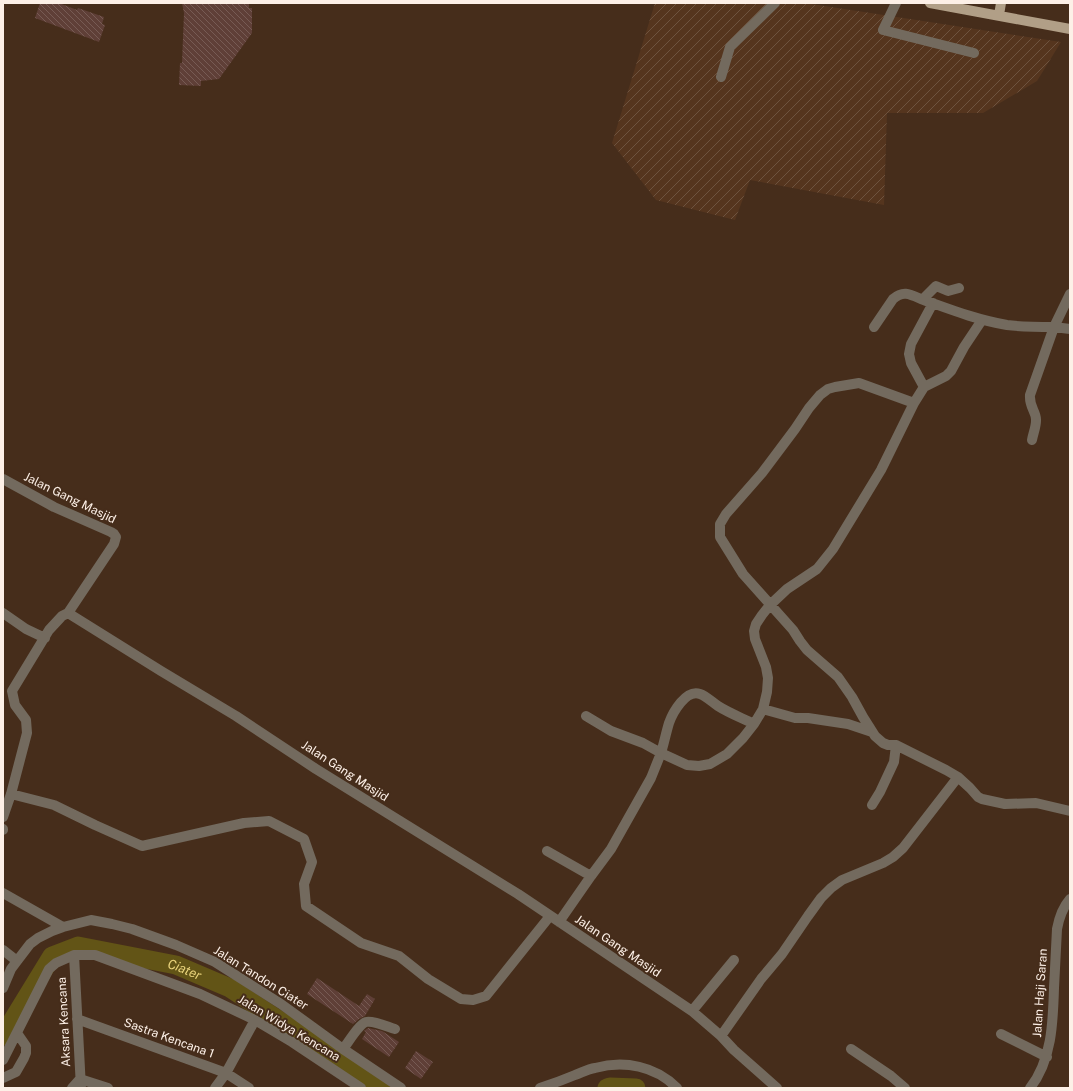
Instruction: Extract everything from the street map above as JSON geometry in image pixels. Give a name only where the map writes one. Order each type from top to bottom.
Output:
[{"type":"main road","points":[[930,3],[1070,29]]},
{"type":"main road","points":[[998,15],[1001,3]]},
{"type":"street","points":[[721,77],[730,46],[775,3]]},
{"type":"street","points":[[896,3],[883,30],[974,53]]},
{"type":"street","points":[[924,387],[911,363],[909,354],[911,344],[928,301],[936,286],[948,291],[960,288]]},
{"type":"street","points":[[874,327],[893,299],[902,294],[907,294],[982,320],[1021,326],[1070,329]]},
{"type":"street","points":[[1032,440],[1036,418],[1030,405],[1030,395],[1054,327],[1070,294]]},
{"type":"street","points":[[586,716],[611,731],[643,743],[687,765],[699,766],[710,764],[727,754],[743,738],[763,709],[767,692],[768,678],[766,667],[755,639],[754,631],[756,624],[770,605],[786,589],[817,569],[833,549],[881,470],[914,403],[924,387],[946,376],[951,371],[964,347],[982,320]]},
{"type":"street","points":[[914,403],[859,383],[828,389],[820,395],[809,408],[762,473],[726,514],[720,524],[720,537],[743,574],[793,630],[807,650],[838,677],[852,697],[872,732],[880,742],[892,745],[946,770],[970,788],[978,797],[1005,804],[1036,803],[1070,811]]},
{"type":"street","name":"Jalan Gang Masjid","points":[[3,479],[54,507],[111,532],[116,537],[114,544],[68,613],[236,716],[316,769],[518,894],[692,1011],[776,1088]]},
{"type":"street","points":[[3,613],[26,629],[45,638]]},
{"type":"street","points":[[3,817],[11,794],[27,733],[26,720],[15,705],[12,691],[49,630],[57,619],[68,613]]},
{"type":"street","points":[[11,794],[54,805],[142,846],[244,823],[269,821],[304,839],[312,862],[304,884],[306,906],[361,943],[399,956],[428,979],[461,999],[473,1000],[486,996],[591,876],[611,849],[651,778],[662,753],[669,722],[681,702],[687,696],[695,693],[701,694],[718,706],[754,724]]},
{"type":"street","points":[[763,709],[795,718],[808,718],[848,724],[872,732]]},
{"type":"street","points":[[872,805],[880,792],[894,762],[892,745]]},
{"type":"street","points":[[721,1036],[761,979],[782,954],[821,898],[842,880],[883,863],[893,857],[902,848],[958,778]]},
{"type":"street","points":[[547,851],[591,876]]},
{"type":"street","points":[[3,893],[64,927]]},
{"type":"street","name":"Jalan Haji Saran","points":[[1030,1088],[1047,1057],[1053,1013],[1058,921],[1065,904],[1070,899]]},
{"type":"street","name":"Jalan Tandon Ciater","points":[[3,988],[16,961],[30,944],[52,931],[91,920],[132,929],[182,947],[215,962],[281,1004],[343,1049],[401,1088]]},
{"type":"street","points":[[3,951],[16,961]]},
{"type":"street","name":"Aksara Kencana","points":[[74,955],[81,1083]]},
{"type":"street","name":"Jalan Widya Kencana","points":[[3,1060],[49,969],[56,963],[74,955],[95,955],[200,994],[255,1020],[292,1042],[361,1088]]},
{"type":"street","points":[[692,1011],[734,960]]},
{"type":"street","name":"Sastra Kencana 1","points":[[77,1019],[226,1073],[249,1088]]},
{"type":"street","points":[[215,1088],[226,1073],[255,1020]]},
{"type":"street","points":[[343,1049],[360,1027],[366,1022],[372,1022],[395,1029]]},
{"type":"street","points":[[3,1078],[16,1072],[26,1053],[26,1046],[17,1033]]},
{"type":"street","points":[[1001,1034],[1047,1057]]},
{"type":"street","points":[[851,1049],[891,1076],[905,1088]]},
{"type":"street","points":[[540,1088],[594,1068],[616,1064],[635,1065],[654,1072],[671,1082],[677,1088]]},
{"type":"street","points":[[72,1088],[81,1083],[108,1088]]},
{"type":"shaded area","points":[[655,3],[805,3],[1061,42],[1037,81],[983,113],[887,113],[884,205],[750,180],[735,220],[656,200],[612,143]]},
{"type":"building","points":[[40,3],[59,3],[77,10],[78,8],[104,17],[102,24],[105,25],[99,42],[35,18]]},
{"type":"building","points":[[182,3],[249,3],[249,8],[252,8],[252,33],[219,79],[201,81],[201,86],[179,85],[180,63],[182,63],[184,13]]},
{"type":"building","points":[[317,978],[359,1006],[367,994],[375,999],[365,1016],[353,1024],[307,994]]},
{"type":"building","points":[[368,1028],[382,1031],[399,1042],[389,1057],[362,1039],[366,1032],[364,1031]]},
{"type":"building","points":[[416,1051],[433,1062],[421,1079],[405,1068]]},
{"type":"waterway","name":"Ciater","points":[[3,1036],[52,956],[78,946],[176,965],[230,988],[382,1088]]},
{"type":"waterway","name":"Ciater","points":[[607,1088],[636,1088]]}]
